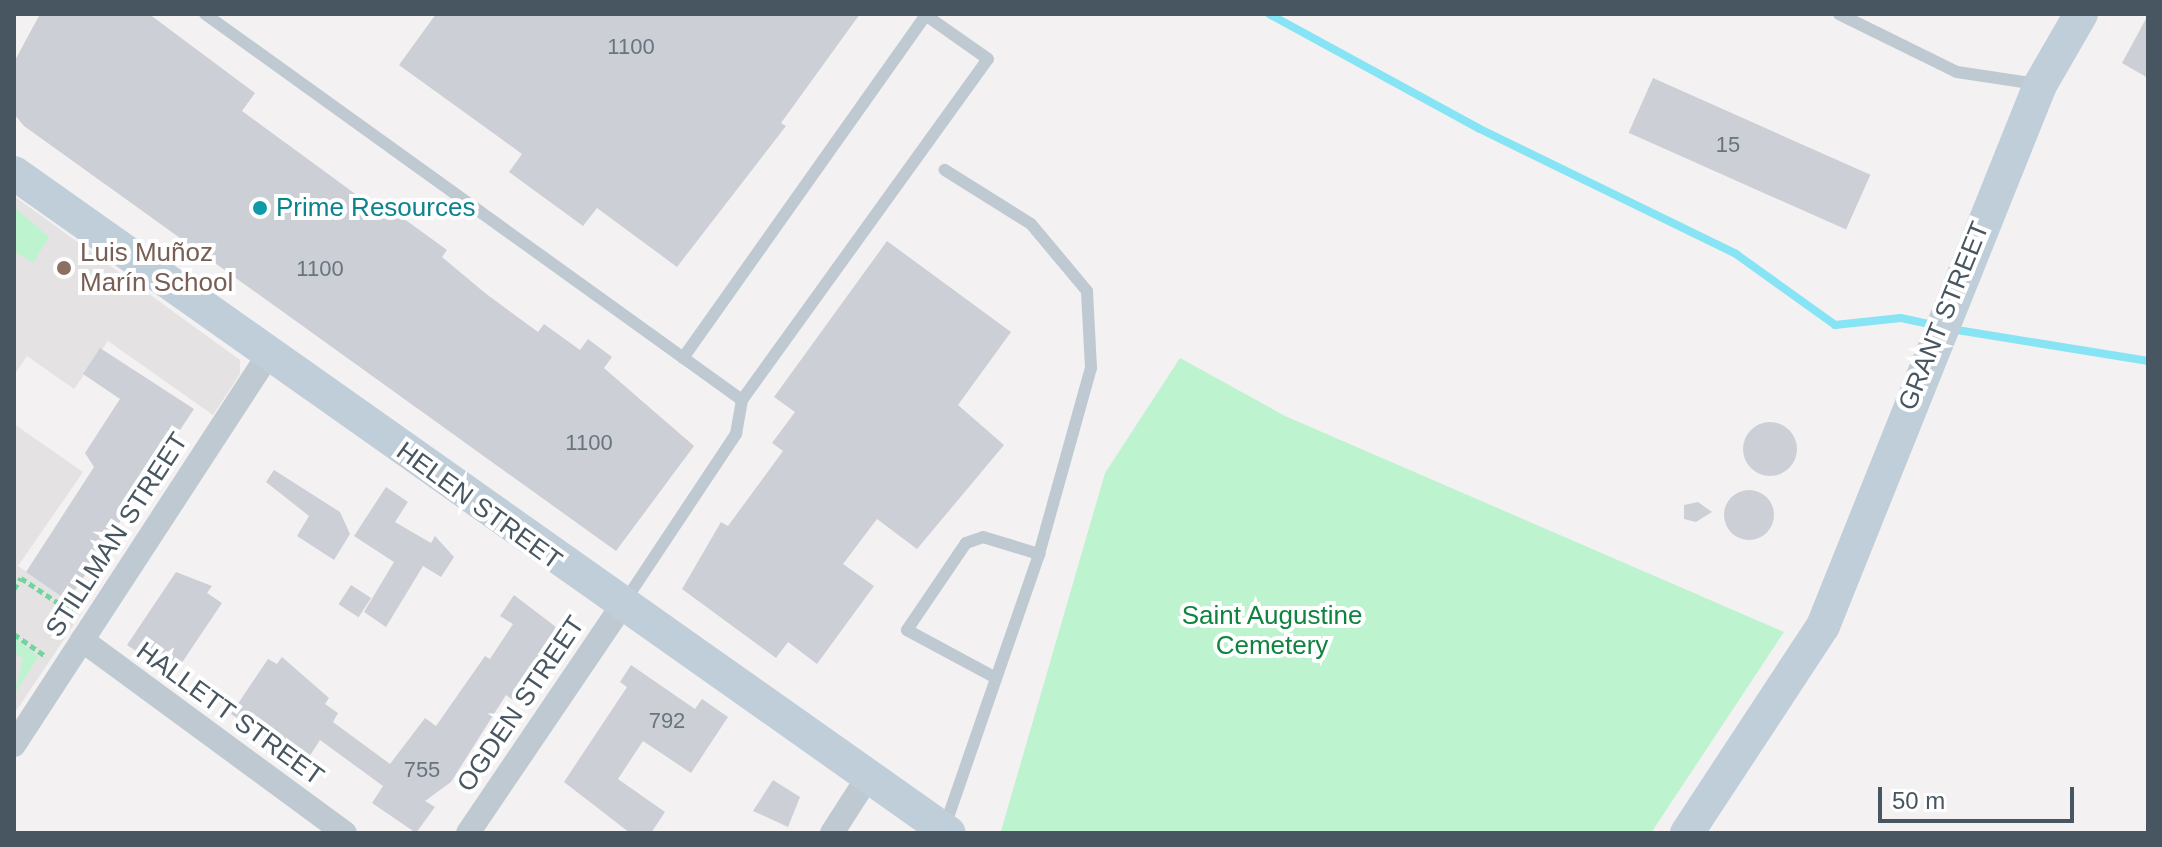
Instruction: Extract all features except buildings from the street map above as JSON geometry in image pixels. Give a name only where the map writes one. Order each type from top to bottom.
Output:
[{"type":"street","name":"GRANT STREET","points":[[1687,833],[1823,626],[1948,302],[2040,85],[2081,14]]},
{"type":"street","name":"HELEN STREET","points":[[14,173],[866,780],[946,831]]},
{"type":"street","name":"STILLMAN STREET","points":[[14,745],[268,355]]},
{"type":"street","name":"OGDEN STREET","points":[[468,833],[621,607]]},
{"type":"street","name":"HALLETT STREET","points":[[82,640],[345,833]]},
{"type":"street","points":[[832,833],[866,780]]},
{"type":"lane","points":[[205,14],[742,400]]},
{"type":"lane","points":[[1839,14],[1957,72],[2040,85]]},
{"type":"lane","points":[[621,607],[736,434],[742,400],[988,59],[925,15],[683,358]]},
{"type":"lane","points":[[945,170],[1031,224],[1087,291],[1091,368],[1039,554],[946,831]]},
{"type":"lane","points":[[996,678],[907,630],[966,543],[983,537],[1039,554]]},
{"type":"path","points":[[14,589],[21,578],[72,612]]},
{"type":"path","points":[[14,634],[44,655]]},
{"type":"shaded area","name":"Luis Muñoz Marín School","points":[[14,196],[240,360],[240,374],[213,415],[108,341],[74,389],[27,356],[14,375]]},
{"type":"shaded area","points":[[14,424],[83,472],[18,566],[83,611],[14,714]]},
{"type":"green space","points":[[14,207],[49,237],[33,263],[14,251]]},
{"type":"green space","name":"Saint Augustine Cemetery","points":[[1180,358],[1285,416],[1784,632],[1651,833],[1001,831],[1105,473]]},
{"type":"green space","points":[[14,637],[38,657],[14,695],[23,659],[14,652]]},
{"type":"waterway","points":[[1269,14],[1480,129],[1736,254],[1835,325],[1901,318],[1934,325]]},
{"type":"waterway","points":[[1951,329],[2148,361]]},
{"type":"place","name":"Prime Resources","points":[[260,208]]},
{"type":"place","name":"Luis Muñoz Marín School","points":[[64,268]]}]
